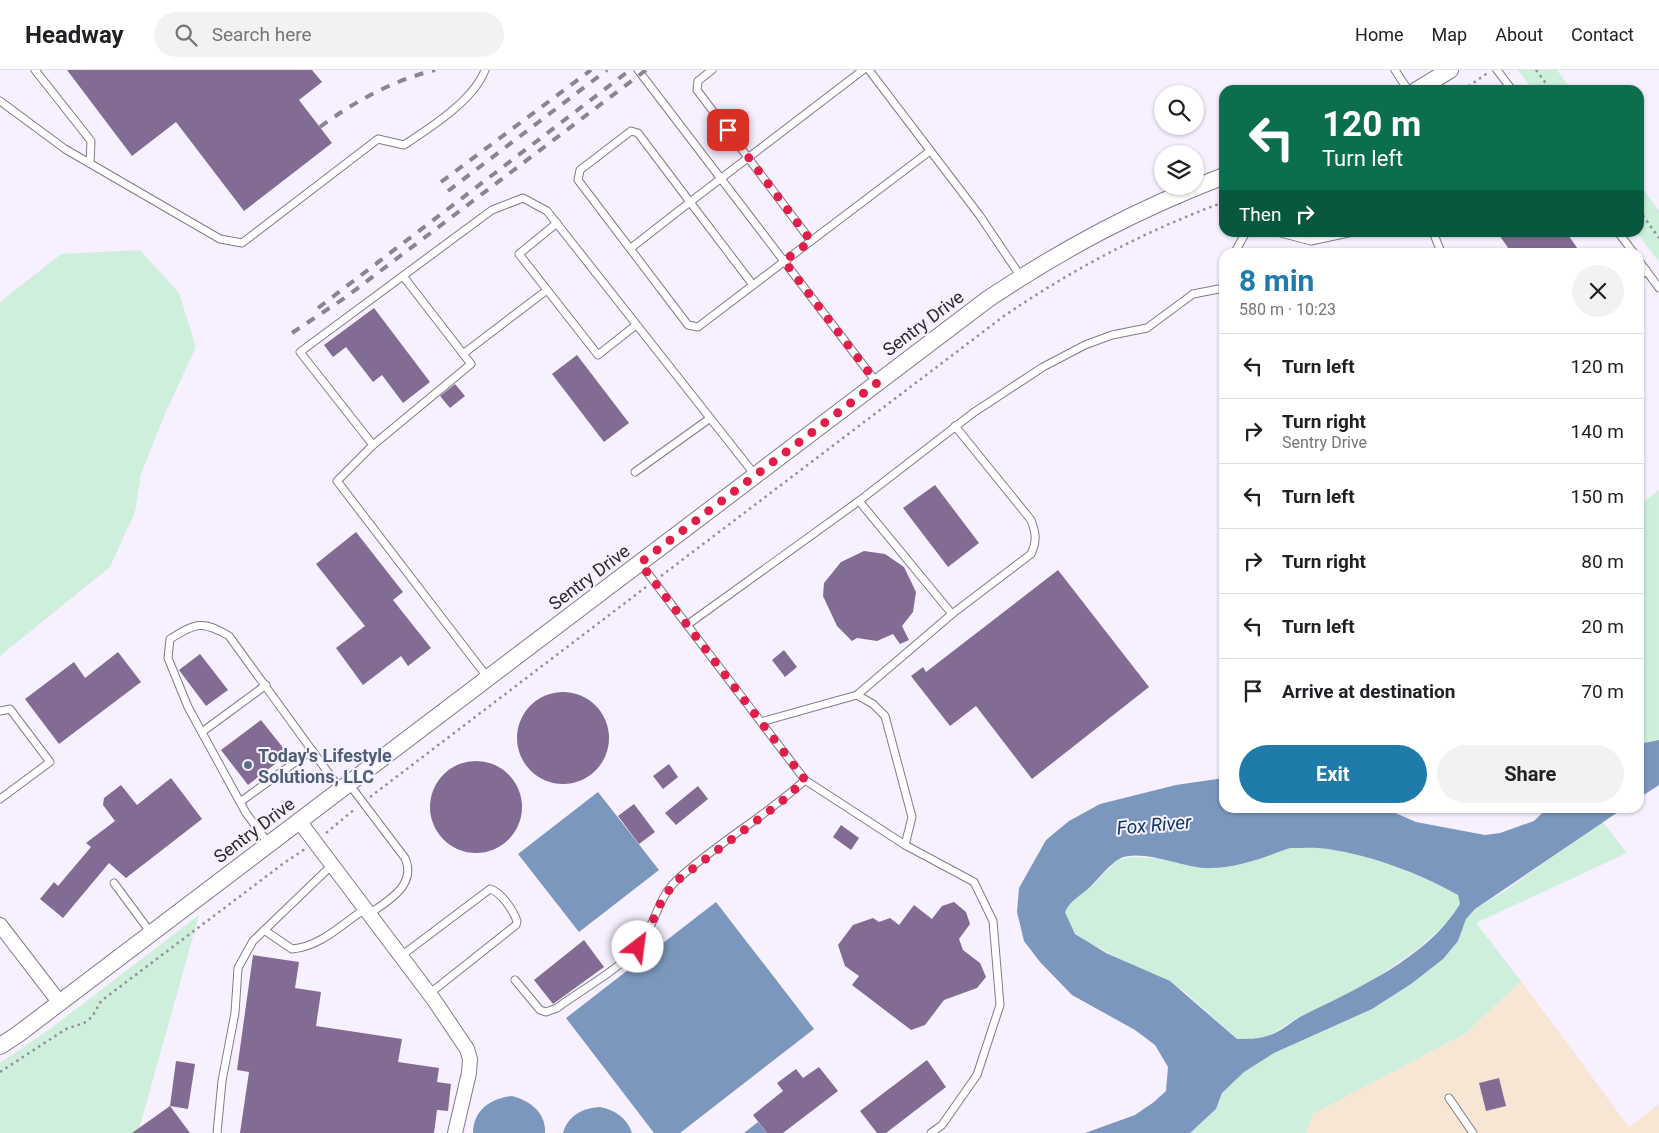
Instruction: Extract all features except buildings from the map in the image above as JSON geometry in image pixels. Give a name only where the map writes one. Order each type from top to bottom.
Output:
[{"type":"street","points":[[1425,85],[1447,71]]},
{"type":"street","name":"Sentry Drive","points":[[0,1046],[60,1003],[988,299],[1099,231],[1163,200],[1219,178]]},
{"type":"street","points":[[299,821],[459,1036],[470,1059],[469,1073],[455,1133]]},
{"type":"street","points":[[0,925],[60,1003]]},
{"type":"lane","points":[[35,70],[91,142],[90,164]]},
{"type":"lane","points":[[0,101],[65,149],[90,164],[220,239],[242,243],[378,139],[404,145],[434,126],[480,82],[485,70]]},
{"type":"lane","points":[[638,70],[877,383]]},
{"type":"lane","points":[[712,70],[698,81],[697,90],[811,241]]},
{"type":"lane","points":[[631,248],[863,70]]},
{"type":"lane","points":[[869,70],[980,216],[1022,277]]},
{"type":"lane","points":[[1395,70],[1405,85]]},
{"type":"lane","points":[[1497,70],[1508,85]]},
{"type":"lane","points":[[753,285],[638,133],[631,131],[580,170],[578,180],[688,325],[698,327],[930,151]]},
{"type":"lane","points":[[373,444],[300,352],[492,210],[523,198],[547,211],[755,476]]},
{"type":"lane","points":[[557,223],[520,254],[547,290],[598,355],[636,325]]},
{"type":"lane","points":[[1237,248],[1243,237]]},
{"type":"lane","points":[[1296,237],[1311,241],[1330,237]]},
{"type":"lane","points":[[1622,237],[1630,248]]},
{"type":"lane","points":[[1644,267],[1659,288]]},
{"type":"lane","points":[[403,276],[471,364],[373,444],[337,480],[488,678]]},
{"type":"lane","points":[[687,625],[859,501],[955,426],[1043,367],[1077,349],[1112,335],[1147,328],[1193,294],[1219,289]]},
{"type":"lane","points":[[463,354],[547,290]]},
{"type":"lane","points":[[635,472],[709,419]]},
{"type":"lane","points":[[761,722],[857,695],[952,614],[1031,554],[1036,543],[1031,520],[955,426]]},
{"type":"lane","points":[[859,501],[952,614]]},
{"type":"lane","points":[[640,563],[805,780],[905,845],[974,882],[993,921],[1000,1005],[977,1074],[942,1125],[932,1133]]},
{"type":"lane","points":[[264,930],[282,945],[292,949],[305,948],[323,939],[398,892],[407,878],[408,865],[364,801],[345,786],[312,750],[229,636],[210,624],[190,627],[170,640],[168,658],[188,707],[240,802],[269,844]]},
{"type":"lane","points":[[202,732],[266,685]]},
{"type":"lane","points":[[857,695],[873,704],[885,716],[912,817],[905,845]]},
{"type":"lane","points":[[0,711],[10,709],[50,762],[0,799]]},
{"type":"lane","points":[[240,802],[312,750]]},
{"type":"lane","points":[[515,980],[540,1010],[546,1012],[557,1008],[620,964],[638,947],[647,934],[662,900],[675,882],[780,803],[805,780]]},
{"type":"lane","points":[[217,1133],[222,1081],[235,1013],[238,968],[253,941],[332,865]]},
{"type":"lane","points":[[114,883],[151,934]]},
{"type":"lane","points":[[401,956],[490,889],[499,894],[515,914],[516,925],[429,994]]},
{"type":"lane","points":[[1449,1098],[1473,1133]]},
{"type":"path","points":[[1470,85],[1492,70]]},
{"type":"path","points":[[1536,70],[1547,85]]},
{"type":"path","points":[[0,1072],[66,1029],[84,1023],[92,1017],[101,1001],[284,862],[315,843],[364,801],[1004,316],[1053,283],[1120,246],[1189,214],[1219,204]]},
{"type":"path","points":[[1644,217],[1659,238]]},
{"type":"shaded area","points":[[1521,981],[1629,1127],[1659,1104],[1659,1133],[1306,1133],[1313,1114],[1466,1033]]},
{"type":"green space","points":[[1518,70],[1557,70],[1568,85],[1529,85]]},
{"type":"green space","points":[[1644,190],[1659,211],[1659,262],[1640,237],[1644,237]]},
{"type":"green space","points":[[140,250],[179,293],[196,347],[165,414],[141,474],[135,512],[110,567],[0,656],[0,302],[61,254]]},
{"type":"green space","points":[[1659,490],[1659,740],[1644,743],[1644,501]]},
{"type":"green space","points":[[1602,821],[1627,853],[1476,923],[1521,981],[1466,1033],[1313,1114],[1306,1133],[1190,1133],[1216,1109],[1222,1093],[1243,1072],[1274,1053],[1372,1009],[1411,984],[1458,941],[1466,919],[1475,909],[1506,890]]},
{"type":"green space","points":[[1290,848],[1328,849],[1362,856],[1395,866],[1458,895],[1460,904],[1451,919],[1419,948],[1369,983],[1292,1021],[1269,1036],[1249,1039],[1237,1039],[1184,991],[1087,942],[1075,933],[1065,912],[1071,900],[1088,889],[1119,859],[1133,857],[1247,863]]},
{"type":"green space","points":[[199,915],[138,1133],[0,1133],[0,1063],[50,1029]]},
{"type":"water","points":[[1659,740],[1659,785],[1644,795],[1644,743]]},
{"type":"water","name":"Fox River","points":[[1219,779],[1219,813],[1395,813],[1416,822],[1485,835],[1500,833],[1534,821],[1542,813],[1617,813],[1475,909],[1466,919],[1458,941],[1443,959],[1411,984],[1372,1009],[1274,1053],[1244,1072],[1222,1093],[1216,1109],[1190,1133],[1085,1133],[1135,1115],[1154,1102],[1166,1091],[1168,1067],[1155,1045],[1135,1030],[1072,995],[1040,962],[1024,941],[1017,912],[1019,888],[1046,840],[1069,821],[1100,804],[1176,785]],"holes":[[[1290,848],[1314,848],[1345,852],[1395,866],[1458,895],[1460,904],[1429,941],[1388,971],[1300,1017],[1276,1033],[1260,1038],[1237,1039],[1170,981],[1106,953],[1075,934],[1065,912],[1073,901],[1112,865],[1119,859],[1128,856],[1149,857],[1196,867],[1216,868],[1248,862]]]},
{"type":"water","points":[[598,792],[659,870],[579,932],[518,854]]},
{"type":"water","points":[[716,902],[814,1029],[680,1133],[654,1133],[566,1018]]},
{"type":"water","points":[[512,1096],[536,1108],[543,1119],[545,1133],[473,1133],[476,1118],[485,1107],[497,1099]]},
{"type":"water","points":[[600,1107],[620,1115],[632,1133],[563,1133],[568,1121],[572,1117],[582,1111]]},
{"type":"water","points":[[758,1122],[767,1133],[744,1133]]},
{"type":"railway","points":[[320,127],[374,93],[404,80],[435,70]]},
{"type":"railway","points":[[441,182],[591,70]]},
{"type":"railway","points":[[448,191],[607,70]]},
{"type":"railway","points":[[318,308],[630,70]]},
{"type":"railway","points":[[292,333],[346,297],[646,70]]},
{"type":"place","name":"Today's Lifestyle Solutions, LLC","points":[[248,765]]},
{"type":"route","points":[[638,947],[647,934],[662,900],[675,882],[780,803],[805,780],[640,563],[877,383],[784,261],[811,241],[728,130]]}]
